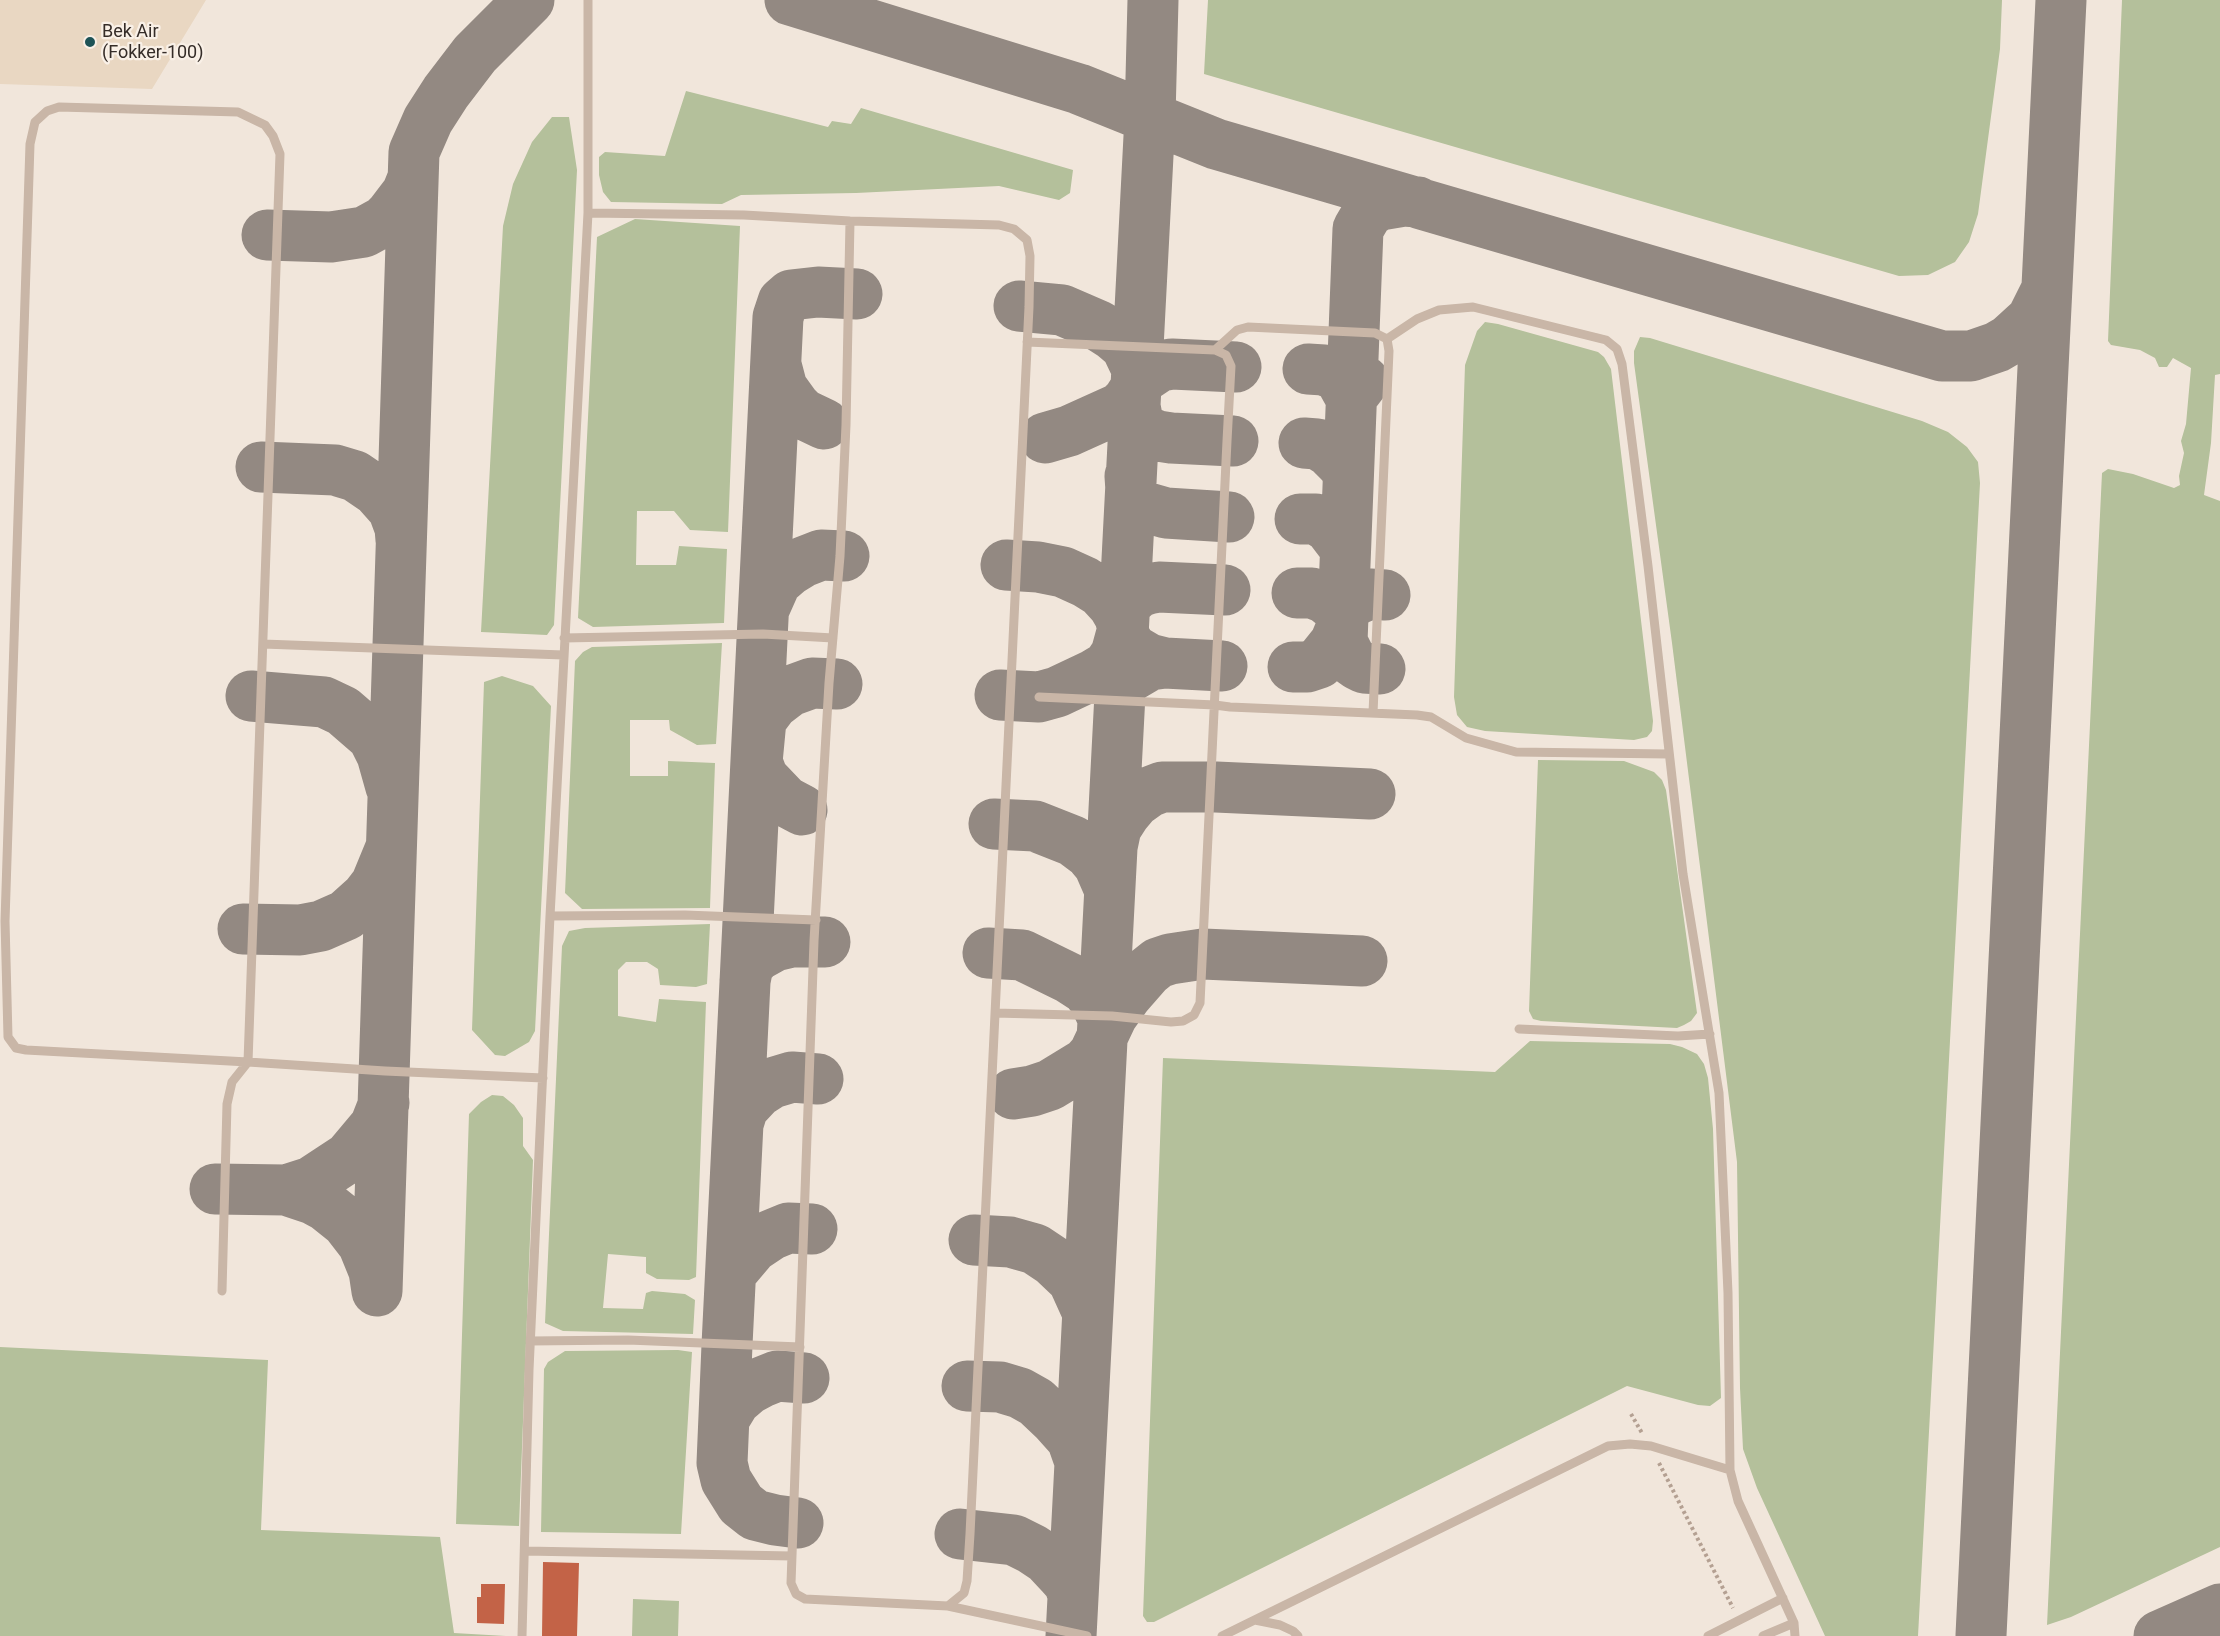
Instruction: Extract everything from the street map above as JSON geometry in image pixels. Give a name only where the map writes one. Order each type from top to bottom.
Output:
[{"type":"lane","points":[[522,1636],[530,1341],[563,654],[588,213],[588,0]]},
{"type":"lane","points":[[222,1291],[227,1104],[232,1082],[248,1062],[280,154],[273,135],[265,125],[238,112],[59,106],[46,111],[35,122],[30,144],[3,921],[8,1037],[15,1048],[26,1050],[248,1062],[385,1071],[543,1078]]},
{"type":"lane","points":[[588,213],[744,215],[850,221],[999,225],[1014,229],[1027,240],[1030,256],[1027,342],[967,1581],[964,1593],[948,1606]]},
{"type":"lane","points":[[850,221],[846,425],[840,556],[816,920],[791,1583],[796,1594],[805,1599],[948,1606],[1087,1636]]},
{"type":"lane","points":[[1387,339],[1417,319],[1439,310],[1473,308],[1606,340],[1617,349],[1622,364],[1648,566],[1683,874],[1721,1115],[1728,1293],[1730,1470],[1738,1501],[1794,1623],[1795,1636]]},
{"type":"lane","points":[[1215,350],[1237,330],[1248,327],[1375,333],[1387,339]]},
{"type":"lane","points":[[1373,713],[1389,351],[1387,339]]},
{"type":"lane","points":[[995,1013],[1112,1016],[1171,1022],[1183,1021],[1194,1015],[1200,1003],[1215,705],[1231,366],[1226,355],[1215,350],[1027,342]]},
{"type":"lane","points":[[564,638],[763,634],[833,638]]},
{"type":"lane","points":[[263,644],[563,654]]},
{"type":"lane","points":[[1040,696],[1417,715],[1431,717],[1466,738],[1516,752],[1668,754]]},
{"type":"lane","points":[[550,916],[685,915],[816,920]]},
{"type":"lane","points":[[1519,1029],[1678,1036],[1710,1034]]},
{"type":"lane","points":[[530,1341],[627,1340],[800,1347]]},
{"type":"lane","points":[[1222,1636],[1608,1446],[1630,1444],[1651,1446],[1730,1470]]},
{"type":"lane","points":[[525,1551],[792,1556]]},
{"type":"lane","points":[[1708,1636],[1782,1598]]},
{"type":"lane","points":[[1256,1620],[1280,1625],[1298,1636]]},
{"type":"lane","points":[[1763,1636],[1794,1623]]},
{"type":"path","points":[[1631,1414],[1651,1446],[1735,1612],[1743,1620]]},
{"type":"green space","points":[[1208,0],[2002,0],[2000,49],[1978,214],[1969,242],[1955,262],[1928,275],[1899,276],[1204,74]]},
{"type":"green space","points":[[2122,0],[2220,0],[2220,374],[2215,375],[2211,443],[2204,495],[2220,501],[2220,1547],[2071,1617],[2047,1625],[2102,473],[2108,469],[2133,474],[2174,488],[2180,485],[2179,476],[2184,453],[2181,441],[2186,424],[2191,368],[2173,358],[2167,367],[2159,367],[2155,358],[2140,350],[2111,345],[2108,341]]},
{"type":"green space","points":[[686,91],[828,127],[832,121],[851,124],[861,108],[1073,170],[1070,193],[1059,200],[999,186],[856,193],[741,195],[722,204],[611,202],[603,192],[599,175],[599,157],[605,152],[665,156]]},
{"type":"green space","points":[[552,117],[569,117],[577,170],[554,625],[547,635],[481,632],[503,226],[513,184],[532,142]]},
{"type":"green space","points":[[635,219],[740,226],[728,532],[690,530],[674,511],[637,511],[636,565],[676,565],[679,546],[727,549],[724,623],[593,627],[578,618],[597,237]]},
{"type":"green space","points":[[1485,322],[1598,352],[1611,369],[1653,721],[1652,731],[1647,737],[1634,740],[1485,731],[1467,727],[1457,715],[1454,697],[1465,365],[1477,331]]},
{"type":"green space","points":[[1640,337],[1650,338],[1922,421],[1948,432],[1967,447],[1978,462],[1980,483],[1918,1636],[1825,1636],[1757,1488],[1743,1449],[1737,1162],[1672,643],[1634,363],[1634,351]]},
{"type":"green space","points":[[722,643],[716,744],[697,745],[670,730],[669,720],[630,720],[630,776],[668,776],[668,761],[715,763],[710,908],[582,909],[565,893],[575,661],[583,652],[592,647]]},
{"type":"green space","points":[[502,676],[533,686],[551,706],[535,1031],[529,1042],[505,1056],[495,1055],[472,1030],[484,682]]},
{"type":"green space","points":[[1538,760],[1624,761],[1654,772],[1662,780],[1666,790],[1697,1013],[1691,1021],[1684,1025],[1677,1028],[1533,1019],[1529,1011]]},
{"type":"green space","points":[[710,924],[707,984],[696,987],[660,985],[658,969],[647,962],[626,962],[618,970],[618,1016],[656,1022],[659,999],[706,1002],[696,1277],[689,1280],[657,1279],[646,1273],[646,1257],[608,1254],[603,1308],[643,1309],[646,1293],[652,1291],[685,1294],[695,1300],[693,1334],[563,1331],[545,1323],[562,946],[569,931],[585,928]]},
{"type":"green space","points":[[1530,1041],[1670,1044],[1697,1054],[1704,1064],[1708,1078],[1713,1129],[1721,1398],[1710,1406],[1698,1405],[1627,1386],[1154,1622],[1147,1622],[1143,1616],[1163,1058],[1495,1072]]},
{"type":"green space","points":[[492,1095],[503,1096],[514,1105],[523,1118],[523,1146],[533,1160],[519,1526],[456,1524],[469,1114]]},
{"type":"green space","points":[[0,1347],[268,1360],[261,1530],[440,1537],[454,1633],[506,1636],[0,1636]]},
{"type":"green space","points":[[678,1350],[692,1352],[681,1534],[541,1532],[544,1369],[548,1362],[565,1351]]},
{"type":"green space","points":[[633,1599],[679,1601],[678,1636],[632,1636]]},
{"type":"shaded area","name":"Bek Air (Fokker-100)","points":[[0,0],[206,0],[152,89],[0,84]]},
{"type":"building","points":[[543,1562],[579,1563],[577,1636],[542,1636]]},
{"type":"building","points":[[481,1584],[505,1584],[504,1624],[477,1623],[477,1597],[481,1597]]},
{"type":"taxiway","points":[[215,1189],[286,1190],[326,1206],[346,1222],[363,1244],[374,1271],[377,1291],[414,152],[428,120],[446,92],[475,54],[529,0]]},
{"type":"taxiway","points":[[790,0],[1079,89],[1216,144],[1942,356],[1971,356],[2009,340],[2032,319],[2046,291]]},
{"type":"taxiway","points":[[1071,1636],[1150,117],[1153,0]]},
{"type":"taxiway","points":[[1981,1636],[2061,0]]},
{"type":"taxiway","points":[[267,235],[331,237],[364,232],[384,221],[391,214],[407,193],[413,178]]},
{"type":"taxiway","points":[[1380,669],[1364,668],[1358,665],[1351,660],[1342,642],[1358,229],[1368,212],[1380,205],[1404,201],[1418,202]]},
{"type":"taxiway","points":[[798,1523],[755,1515],[741,1504],[726,1480],[722,1463],[727,1345],[778,317],[783,302],[791,295],[818,292],[857,294]]},
{"type":"taxiway","points":[[1019,306],[1062,310],[1099,326],[1126,346],[1136,367]]},
{"type":"taxiway","points":[[1045,438],[1069,431],[1120,408],[1142,378],[1160,366],[1172,364],[1236,367]]},
{"type":"taxiway","points":[[776,365],[782,388],[795,406],[803,414],[824,424]]},
{"type":"taxiway","points":[[1308,369],[1324,370],[1334,374],[1341,380],[1351,398],[1364,381]]},
{"type":"taxiway","points":[[1134,401],[1138,422],[1146,431],[1158,436],[1233,441]]},
{"type":"taxiway","points":[[1304,443],[1317,444],[1329,451],[1344,466],[1348,476]]},
{"type":"taxiway","points":[[261,467],[335,470],[355,476],[377,491],[393,509],[400,528],[401,540]]},
{"type":"taxiway","points":[[1130,476],[1131,491],[1137,502],[1145,507],[1166,513],[1229,517]]},
{"type":"taxiway","points":[[1300,519],[1316,519],[1329,527],[1345,548]]},
{"type":"taxiway","points":[[764,609],[776,582],[790,570],[821,555],[844,556]]},
{"type":"taxiway","points":[[1006,565],[1038,567],[1063,572],[1085,582],[1101,592],[1113,605],[1120,617],[1125,638],[1132,649],[1149,659],[1165,663]]},
{"type":"taxiway","points":[[1123,612],[1130,600],[1139,592],[1148,589],[1159,587],[1225,590]]},
{"type":"taxiway","points":[[1297,593],[1312,593],[1325,598],[1342,616],[1350,604],[1358,599],[1370,594],[1385,595]]},
{"type":"taxiway","points":[[1293,667],[1307,667],[1319,663],[1335,643],[1342,626]]},
{"type":"taxiway","points":[[1000,695],[1039,697],[1057,692],[1093,675],[1108,666],[1116,654],[1122,632]]},
{"type":"taxiway","points":[[1133,675],[1150,665],[1165,663],[1222,666]]},
{"type":"taxiway","points":[[802,810],[785,801],[763,778],[757,762],[761,720],[773,704],[790,691],[812,683],[837,684]]},
{"type":"taxiway","points":[[251,696],[324,702],[343,711],[373,737],[382,755],[391,787]]},
{"type":"taxiway","points":[[1112,847],[1116,828],[1125,814],[1135,802],[1149,792],[1162,787],[1216,787],[1370,794]]},
{"type":"taxiway","points":[[994,824],[1035,826],[1073,841],[1089,853],[1099,865],[1109,888]]},
{"type":"taxiway","points":[[243,929],[300,930],[321,926],[346,915],[366,897],[376,884],[390,850]]},
{"type":"taxiway","points":[[745,981],[748,966],[757,956],[775,946],[792,942],[825,942]]},
{"type":"taxiway","points":[[988,953],[1022,955],[1069,978],[1086,989],[1102,1016]]},
{"type":"taxiway","points":[[1013,1094],[1050,1085],[1086,1063],[1094,1054],[1112,1016],[1127,995],[1158,963],[1203,954],[1362,961]]},
{"type":"taxiway","points":[[738,1124],[743,1108],[758,1092],[772,1083],[792,1077],[818,1079]]},
{"type":"taxiway","points":[[286,1190],[311,1182],[349,1157],[375,1126],[384,1103]]},
{"type":"taxiway","points":[[731,1273],[753,1247],[771,1235],[788,1228],[812,1229]]},
{"type":"taxiway","points":[[974,1240],[1010,1242],[1035,1249],[1053,1261],[1073,1280],[1087,1311]]},
{"type":"taxiway","points":[[724,1419],[735,1401],[762,1382],[777,1376],[804,1378]]},
{"type":"taxiway","points":[[967,1386],[1000,1387],[1020,1393],[1036,1402],[1072,1439],[1079,1459]]},
{"type":"taxiway","points":[[960,1534],[1014,1540],[1032,1549],[1047,1559],[1061,1574],[1069,1583],[1072,1592]]},
{"type":"taxiway","points":[[2159,1636],[2220,1609]]},
{"type":"place","name":"Bek Air (Fokker-100)","points":[[90,42]]}]
